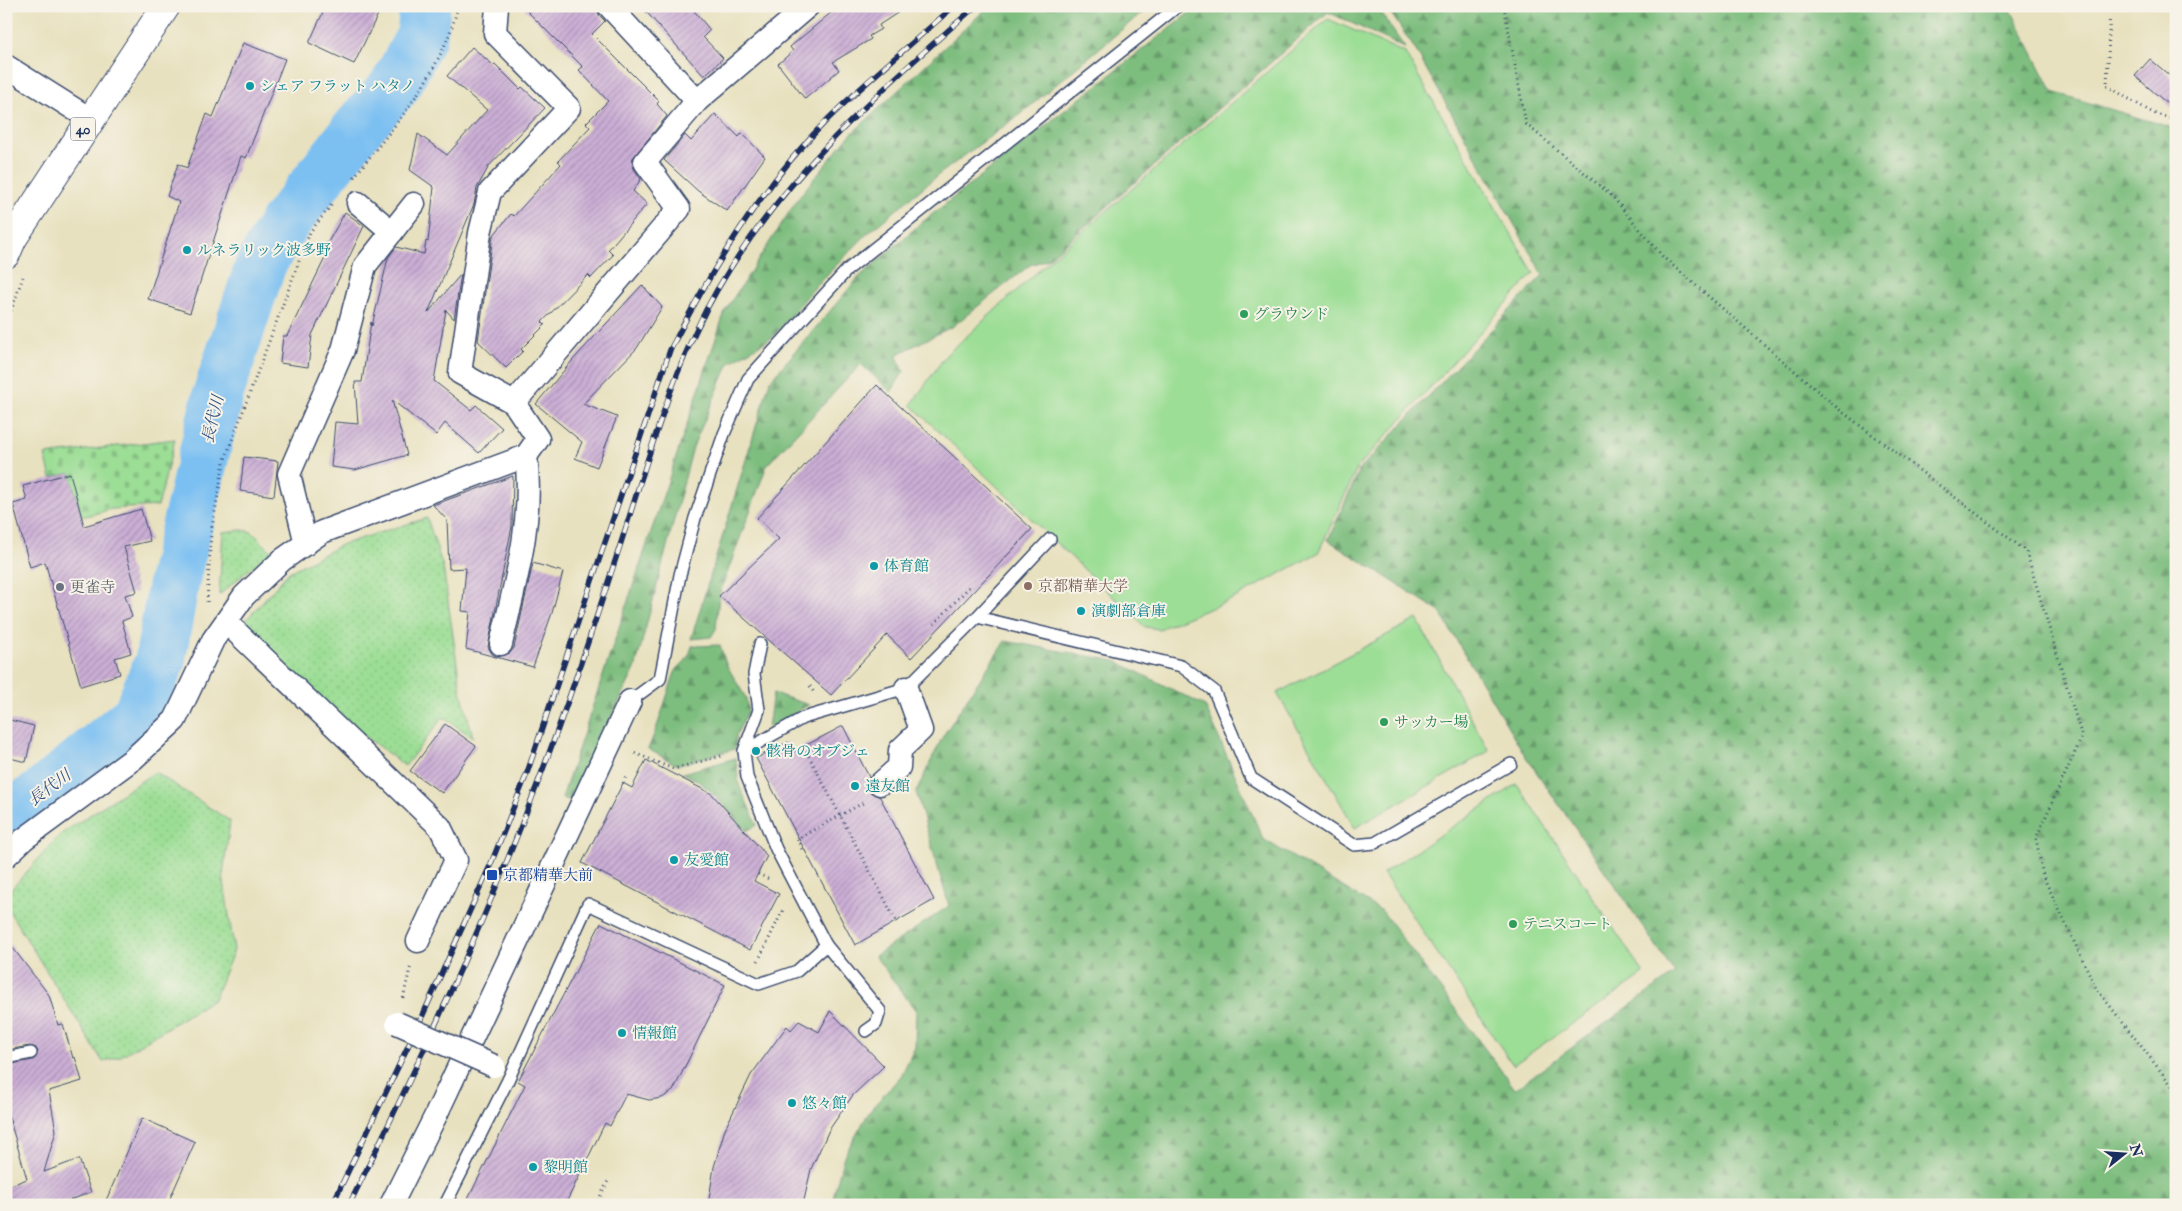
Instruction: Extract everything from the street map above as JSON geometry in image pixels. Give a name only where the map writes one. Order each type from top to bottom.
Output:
[{"type":"main road","name":"40","points":[[6,254],[13,238],[166,6]]},
{"type":"street","points":[[6,856],[24,839],[134,759],[175,720],[219,631],[244,596],[282,560],[322,532],[526,456],[538,439],[514,403],[460,373],[480,233],[490,192],[569,108],[495,33],[497,6]]},
{"type":"street","points":[[609,6],[697,101]]},
{"type":"street","points":[[514,403],[679,209],[645,162],[697,101],[808,6]]},
{"type":"street","points":[[6,66],[90,119]]},
{"type":"street","points":[[358,203],[392,232]]},
{"type":"street","points":[[306,544],[289,474],[343,350],[364,266],[414,204]]},
{"type":"street","points":[[501,644],[520,558],[529,478],[526,456]]},
{"type":"street","points":[[219,631],[440,827],[456,860],[415,951]]},
{"type":"street","points":[[880,784],[899,767],[900,750],[921,730],[906,688]]},
{"type":"street","points":[[391,1205],[435,1117],[630,701]]},
{"type":"street","points":[[397,1023],[502,1072]]},
{"type":"lane","points":[[630,701],[660,679],[680,576],[695,518],[717,452],[748,379],[848,270],[1178,6]]},
{"type":"lane","points":[[744,751],[803,718],[906,688],[977,617],[1050,539]]},
{"type":"lane","points":[[977,617],[1181,666],[1214,691],[1252,778],[1354,845],[1375,843],[1511,764]]},
{"type":"lane","points":[[760,644],[754,674],[760,710],[744,751],[747,778],[776,849],[826,945],[880,1011],[876,1024],[866,1031]]},
{"type":"lane","points":[[446,1205],[502,1072],[588,904],[759,984],[797,971],[826,945]]},
{"type":"lane","points":[[6,1058],[31,1053]]},
{"type":"path","points":[[352,180],[405,113],[431,74],[458,6]]},
{"type":"path","points":[[1504,6],[1526,124],[1612,196],[1663,257],[1841,411],[2026,551],[2082,737],[2036,838],[2043,876],[2096,988],[2176,1091]]},
{"type":"path","points":[[2110,6],[2107,86],[2153,113],[2176,120]]},
{"type":"path","points":[[219,631],[207,606],[211,532],[224,462],[310,232],[334,202]]},
{"type":"path","points":[[934,624],[969,586]]},
{"type":"path","points":[[804,747],[896,921]]},
{"type":"path","points":[[636,753],[673,768],[744,751]]},
{"type":"path","points":[[798,839],[866,802]]},
{"type":"path","points":[[749,979],[777,921]]},
{"type":"path","points":[[397,1023],[415,951]]},
{"type":"path","points":[[596,1205],[608,1181]]},
{"type":"path","points":[[596,1205],[604,1189]]},
{"type":"green space","points":[[989,6],[1150,6],[1023,112],[937,176],[867,234],[816,286],[773,337],[729,363],[693,447],[635,669],[571,801],[562,798],[725,311],[799,197],[847,138]]},
{"type":"green space","points":[[1198,6],[1376,6],[1405,48],[1328,12],[1048,259],[1030,265],[953,326],[896,355],[904,371],[891,392],[861,364],[767,465],[719,595],[716,629],[711,637],[691,639],[770,381],[859,277],[921,223]]},
{"type":"green space","points":[[1386,6],[2009,6],[2053,92],[2176,129],[2176,1205],[831,1205],[844,1156],[871,1109],[901,1076],[915,1047],[916,1011],[875,956],[949,906],[916,792],[943,736],[1005,641],[1116,661],[1205,706],[1263,839],[1382,911],[1515,1089],[1675,973],[1526,757],[1439,611],[1328,540],[1360,469],[1543,275],[1415,49]]},
{"type":"green space","name":"グラウンド","points":[[1328,19],[1405,53],[1534,273],[1358,467],[1318,553],[1231,600],[1159,629],[1145,627],[911,405],[946,355],[1051,259]]},
{"type":"green space","points":[[175,439],[158,506],[112,509],[82,517],[70,473],[51,478],[45,455]]},
{"type":"green space","points":[[427,518],[443,567],[461,691],[473,737],[443,717],[405,766],[337,715],[241,622],[247,619],[289,572],[343,544]]},
{"type":"green space","points":[[242,530],[252,532],[271,551],[219,595],[223,532]]},
{"type":"green space","name":"サッカー場","points":[[1417,619],[1489,751],[1355,828],[1277,693]]},
{"type":"green space","points":[[720,645],[726,664],[746,698],[748,712],[736,735],[735,749],[677,765],[648,749],[674,675],[688,657],[692,646]]},
{"type":"green space","points":[[773,693],[809,705],[768,728]]},
{"type":"green space","points":[[736,758],[739,785],[757,825],[746,831],[710,791],[683,773]]},
{"type":"green space","points":[[155,772],[230,821],[223,875],[234,950],[214,999],[121,1056],[103,1062],[6,906],[6,895],[61,834]]},
{"type":"green space","name":"テニスコート","points":[[1517,784],[1644,974],[1513,1065],[1383,873]]},
{"type":"building","points":[[326,6],[382,6],[354,64],[309,43]]},
{"type":"building","points":[[522,6],[596,6],[599,15],[605,21],[592,34],[659,101],[657,104],[667,116],[632,159],[634,169],[641,179],[633,191],[647,204],[608,250],[613,255],[591,278],[588,275],[542,322],[545,325],[521,349],[523,351],[506,368],[478,341],[493,236],[511,214],[514,216],[561,164],[558,161],[590,127],[586,123],[608,101],[579,70],[583,67]]},
{"type":"building","points":[[641,6],[690,6],[710,30],[703,37],[723,58],[704,76]]},
{"type":"building","points":[[839,6],[908,6],[879,25],[881,29],[869,36],[871,39],[833,62],[839,70],[805,99],[778,64],[793,51],[790,47]]},
{"type":"building","points":[[243,43],[285,59],[246,158],[241,156],[190,313],[148,299],[179,202],[167,196],[178,164],[187,168],[207,114],[213,117]]},
{"type":"building","points":[[472,47],[493,65],[495,64],[520,89],[522,87],[545,108],[489,166],[477,188],[474,204],[428,313],[461,274],[454,319],[446,310],[434,381],[471,410],[476,405],[502,428],[479,453],[445,423],[436,435],[392,400],[407,455],[355,470],[331,467],[335,422],[358,424],[355,382],[362,382],[371,322],[372,326],[388,258],[396,247],[424,254],[426,241],[428,242],[434,187],[410,170],[418,134],[447,155],[487,110],[447,76]]},
{"type":"building","points":[[2150,59],[2176,81],[2176,111],[2135,76]]},
{"type":"building","points":[[715,114],[739,137],[742,133],[765,157],[727,211],[698,191],[664,160],[685,135],[691,141]]},
{"type":"building","points":[[345,212],[364,226],[312,335],[308,367],[280,363],[283,336],[287,336],[327,254],[323,251]]},
{"type":"building","points":[[642,285],[662,307],[637,348],[583,404],[617,417],[597,467],[575,458],[582,442],[536,404],[572,361]]},
{"type":"building","name":"体育館","points":[[877,385],[1032,529],[911,658],[887,635],[831,695],[719,596],[779,539],[757,518]]},
{"type":"building","points":[[244,457],[278,461],[274,496],[240,491]]},
{"type":"building","points":[[70,473],[84,526],[141,509],[150,541],[124,547],[137,592],[125,595],[132,617],[122,621],[131,653],[115,658],[120,674],[81,686],[45,562],[30,567],[13,504],[27,500],[23,486]]},
{"type":"building","points":[[513,476],[512,526],[488,647],[492,654],[498,657],[510,653],[514,648],[533,563],[563,572],[552,613],[533,667],[466,649],[470,612],[462,611],[466,568],[449,569],[447,520],[433,505]]},
{"type":"building","points":[[6,719],[34,726],[26,762],[6,757]]},
{"type":"building","points":[[445,724],[476,746],[442,793],[410,771]]},
{"type":"building","points":[[843,726],[869,777],[867,786],[870,792],[880,797],[934,900],[855,945],[756,758],[788,742],[793,752]]},
{"type":"building","name":"友愛館","points":[[646,760],[712,794],[767,856],[754,881],[779,894],[750,950],[582,863],[623,783],[632,788]]},
{"type":"building","name":"情報館","points":[[601,923],[725,985],[673,1091],[662,1098],[649,1100],[626,1094],[610,1126],[605,1123],[565,1205],[465,1205],[525,1085],[518,1081]]},
{"type":"building","points":[[6,939],[49,995],[58,1025],[63,1024],[82,1081],[49,1091],[56,1131],[44,1172],[79,1159],[91,1192],[58,1205],[6,1205],[6,1187],[27,1179],[6,1107],[6,1065],[33,1060],[38,1052],[36,1048],[30,1046],[6,1050]]},
{"type":"building","name":"悠々館","points":[[830,1011],[884,1066],[853,1095],[829,1130],[811,1169],[803,1205],[708,1205],[714,1167],[725,1129],[751,1075],[787,1026],[791,1030],[799,1021],[819,1032]]},
{"type":"building","points":[[142,1118],[195,1142],[167,1205],[104,1205]]},
{"type":"waterway","name":"長代川","points":[[6,817],[41,795],[137,716],[160,661],[174,581],[219,391],[261,264],[284,224],[358,128],[395,86],[422,35],[425,6]]},
{"type":"railway","points":[[332,1205],[422,1017],[490,866],[526,776],[670,350],[721,258],[760,200],[803,146],[842,105],[954,6]]},
{"type":"railway","points":[[349,1205],[440,1016],[522,823],[571,692],[663,412],[682,362],[704,314],[743,249],[771,210],[802,173],[869,103],[976,6]]},
{"type":"place","name":"シェア フラット ハタノ","points":[[250,86]]},
{"type":"place","name":"ルネラリック波多野","points":[[187,250]]},
{"type":"place","name":"グラウンド","points":[[1244,314]]},
{"type":"place","name":"体育館","points":[[874,566]]},
{"type":"place","name":"京都精華大学","points":[[1028,586]]},
{"type":"place","name":"更雀寺","points":[[60,587]]},
{"type":"place","name":"演劇部倉庫","points":[[1081,611]]},
{"type":"place","name":"サッカー場","points":[[1384,722]]},
{"type":"place","name":"骸骨のオブジェ","points":[[756,751]]},
{"type":"place","name":"遠友館","points":[[855,786]]},
{"type":"place","name":"友愛館","points":[[674,860]]},
{"type":"place","name":"京都精華大前","points":[[492,875]]},
{"type":"place","name":"テニスコート","points":[[1513,924]]},
{"type":"place","name":"情報館","points":[[622,1033]]},
{"type":"place","name":"悠々館","points":[[792,1103]]},
{"type":"place","name":"黎明館","points":[[533,1167]]}]
